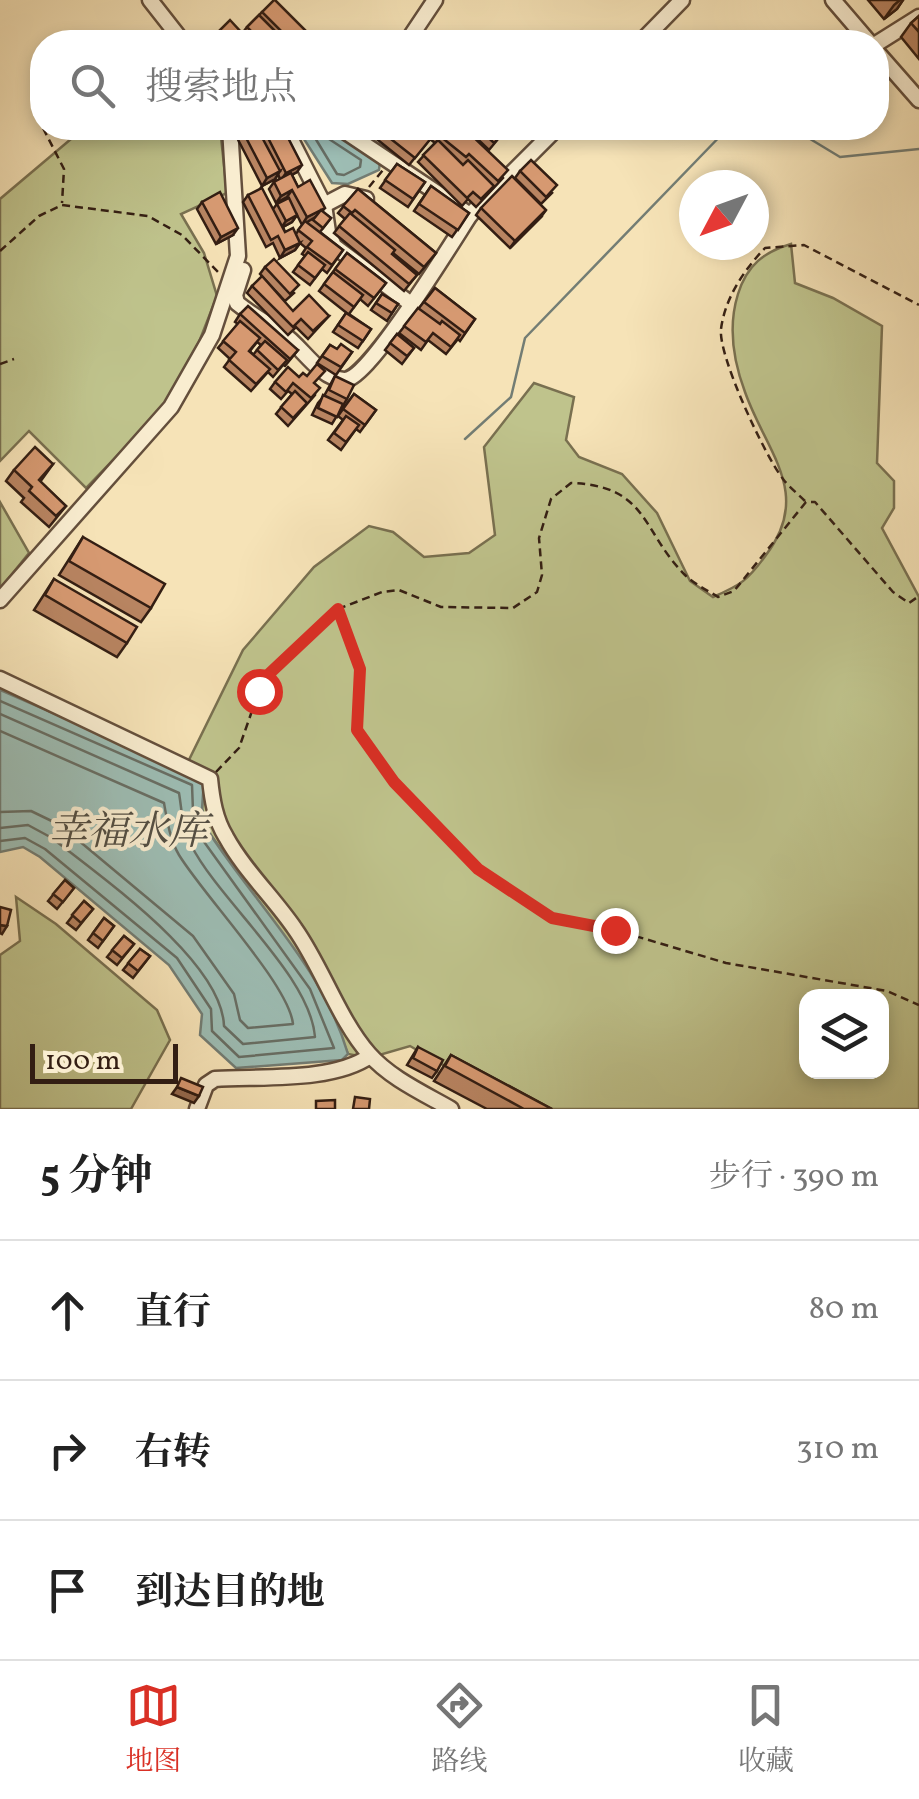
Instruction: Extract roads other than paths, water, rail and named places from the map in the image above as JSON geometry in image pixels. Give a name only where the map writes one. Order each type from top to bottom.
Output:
[{"type":"street","points":[[150,0],[173,30]]},
{"type":"street","points":[[415,30],[435,0]]},
{"type":"street","points":[[653,30],[682,0]]},
{"type":"street","points":[[833,0],[860,30]]},
{"type":"street","points":[[889,37],[919,18]]},
{"type":"street","points":[[889,64],[919,100]]},
{"type":"street","points":[[0,600],[171,406],[212,335],[238,256],[231,140]]},
{"type":"street","points":[[291,140],[324,204],[334,246],[412,304]]},
{"type":"street","points":[[358,140],[470,215]]},
{"type":"street","points":[[238,256],[244,267],[237,303],[270,329],[282,333],[324,372],[342,380],[355,377],[412,304],[438,255],[470,215],[545,140]]},
{"type":"street","points":[[324,204],[345,194],[362,196],[376,208]]},
{"type":"street","points":[[0,679],[210,779],[214,808],[226,838],[296,930],[370,1056],[400,1080],[451,1109]]},
{"type":"street","points":[[197,1109],[206,1085],[215,1079],[333,1072],[370,1056]]},
{"type":"water","points":[[305,140],[348,140],[380,161],[379,170],[348,184],[332,183]]},
{"type":"water","name":"幸福水库","points":[[0,690],[204,779],[202,809],[210,834],[288,939],[323,994],[348,1054],[342,1060],[236,1068],[200,1035],[202,1014],[169,965],[40,857],[23,847],[0,852]]},
{"type":"waterway","points":[[465,439],[511,397],[525,338],[716,140]]},
{"type":"waterway","points":[[812,140],[840,157],[919,149]]}]
